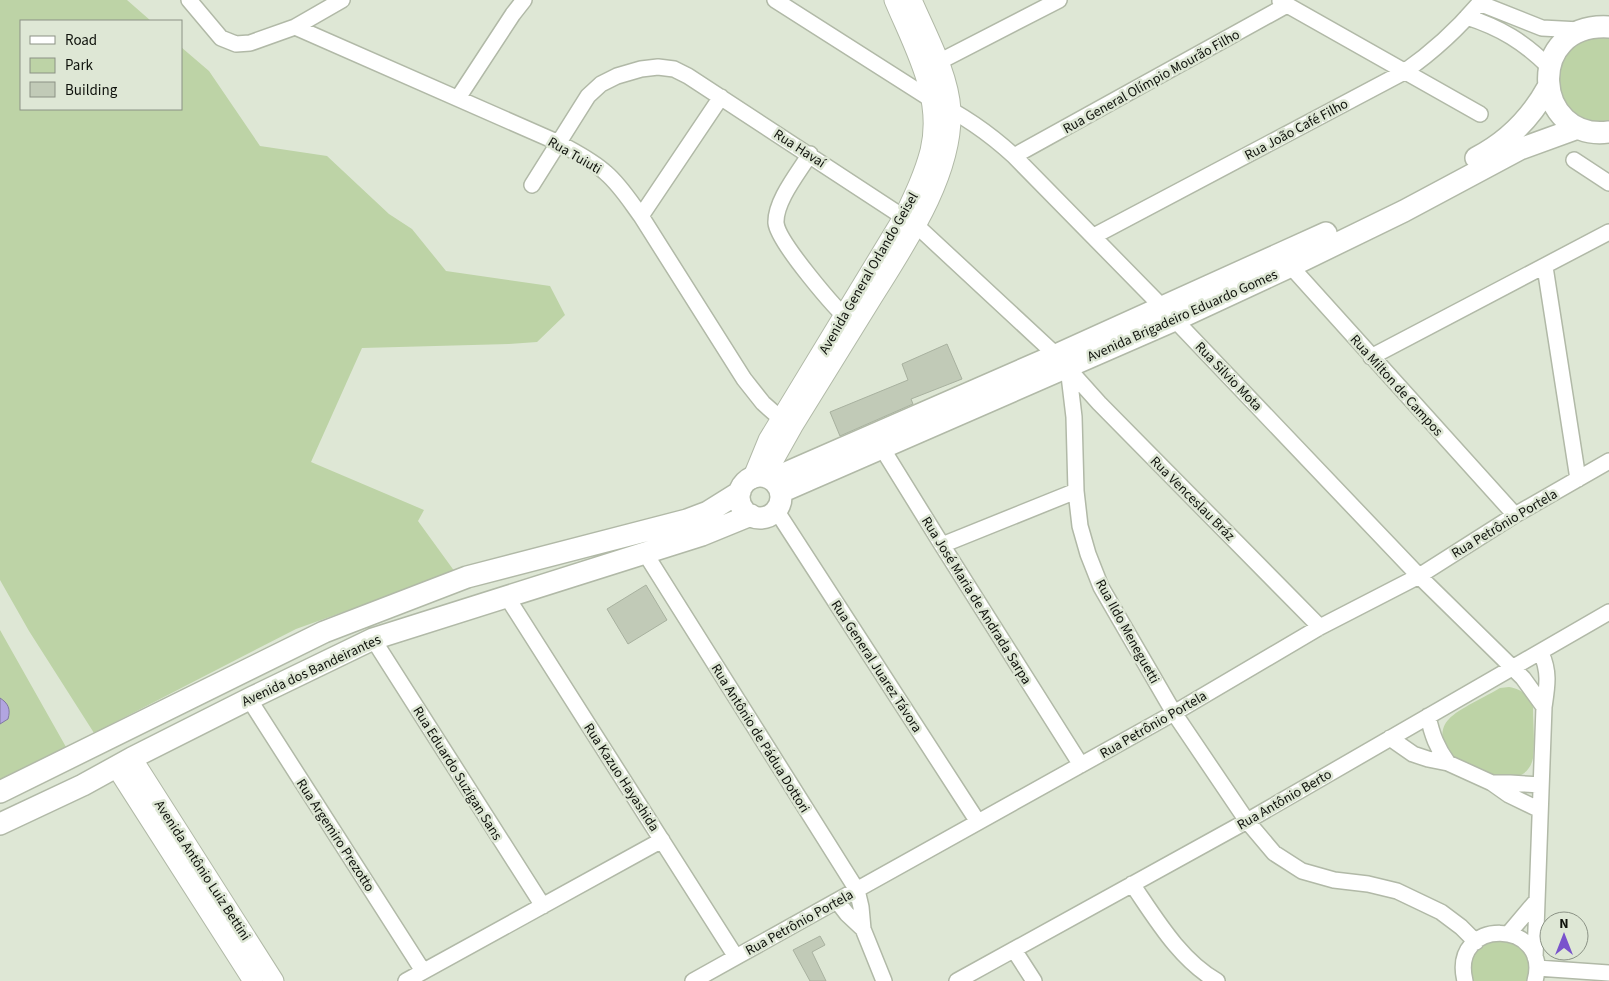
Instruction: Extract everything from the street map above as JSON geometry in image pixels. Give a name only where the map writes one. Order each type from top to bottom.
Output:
[{"type":"main road","points":[[1580,30],[1596,26],[1609,27]]},
{"type":"main road","name":"Avenida Brigadeiro Eduardo Gomes","points":[[1285,260],[1491,150],[1514,132],[1540,101],[1549,77],[1555,52],[1566,39],[1580,30]]},
{"type":"main road","points":[[1549,77],[1551,98],[1557,110],[1567,120],[1578,128],[1592,132],[1609,132]]},
{"type":"main road","name":"Avenida Brigadeiro Eduardo Gomes","points":[[765,488],[1062,361],[1285,260],[1404,211],[1520,149],[1578,128]]},
{"type":"main road","name":"Avenida dos Bandeirantes","points":[[0,824],[83,785],[124,762],[249,699],[374,639],[702,535],[751,515],[741,505],[765,488]]},
{"type":"main road","name":"Avenida dos Bandeirantes","points":[[0,792],[324,632],[468,577],[687,520],[765,488]]},
{"type":"main road","points":[[124,762],[112,754],[117,746],[179,715],[204,698],[218,685]]},
{"type":"street","points":[[189,0],[220,38],[236,44],[250,43],[295,27],[342,0]]},
{"type":"street","points":[[458,98],[524,0]]},
{"type":"street","name":"Rua Silvio Mota","points":[[775,0],[988,134],[1014,156],[1094,236],[1419,576],[1523,678],[1544,707]]},
{"type":"street","name":"Avenida General Orlando Geisel","points":[[765,488],[775,458],[783,442],[850,321],[911,221],[935,186],[946,154],[951,129],[951,110],[947,86],[931,66],[894,0]]},
{"type":"street","name":"Avenida General Orlando Geisel","points":[[911,221],[930,150],[933,122],[931,66],[912,0]]},
{"type":"street","points":[[931,66],[1059,0]]},
{"type":"street","points":[[1510,0],[1519,18]]},
{"type":"street","points":[[1283,2],[1480,114]]},
{"type":"street","name":"Rua General Olímpio Mourão Filho","points":[[1014,156],[1283,2]]},
{"type":"street","points":[[1481,2],[1542,28],[1580,30]]},
{"type":"street","name":"Rua João Café Filho","points":[[1094,236],[1404,72],[1429,54],[1481,2]]},
{"type":"street","points":[[1467,17],[1486,23],[1512,36],[1535,53],[1549,77]]},
{"type":"street","name":"Rua Tuiuti","points":[[295,27],[559,143],[606,173],[623,191],[641,216],[744,380],[763,403],[780,419]]},
{"type":"street","name":"Rua Havaí","points":[[532,185],[588,96],[601,84],[617,76],[641,69],[658,67],[674,69],[810,154],[911,221],[1062,361]]},
{"type":"street","points":[[641,216],[720,97]]},
{"type":"street","points":[[810,154],[779,204],[776,223],[784,242],[832,304],[850,321]]},
{"type":"street","points":[[1574,160],[1609,183]]},
{"type":"street","points":[[1371,356],[1609,232]]},
{"type":"street","name":"Rua Milton de Campos","points":[[1285,260],[1515,515]]},
{"type":"street","points":[[1545,266],[1578,479]]},
{"type":"street","name":"Avenida General Orlando Geisel","points":[[765,488],[768,440],[780,419],[850,321]]},
{"type":"street","name":"Rua Venceslau Bráz","points":[[1062,361],[1099,403],[1320,627]]},
{"type":"street","name":"Rua Ildo Meneguetti","points":[[1062,361],[1074,417],[1076,491],[1080,526],[1088,554],[1101,587],[1174,712],[1247,821],[1274,854],[1302,871],[1334,880],[1368,884],[1404,894],[1441,912],[1461,927],[1476,942]]},
{"type":"street","points":[[1074,417],[1085,407],[1099,403]]},
{"type":"street","name":"Rua José Maria de Andrada Sarpa","points":[[878,441],[1081,765]]},
{"type":"street","name":"Rua Petrônio Portela","points":[[693,981],[1081,765],[1320,627],[1419,576],[1515,515],[1609,461]]},
{"type":"street","name":"Rua General Juarez Távora","points":[[765,488],[978,822]]},
{"type":"street","points":[[942,545],[1076,491]]},
{"type":"street","name":"Rua Antônio de Pádua Dottori","points":[[645,553],[856,890],[861,907],[863,929],[884,981]]},
{"type":"street","name":"Rua Kazuo Hayashida","points":[[507,597],[736,957]]},
{"type":"street","name":"Rua Antônio Berto","points":[[957,981],[1247,821],[1541,653],[1609,612]]},
{"type":"street","name":"Rua Eduardo Suzigan Sans","points":[[374,639],[543,906]]},
{"type":"street","points":[[1536,969],[1544,707],[1548,676],[1546,664],[1541,653]]},
{"type":"street","name":"Rua Argemiro Prezotto","points":[[249,699],[423,971]]},
{"type":"street","points":[[1428,716],[1434,741],[1439,752],[1448,763]]},
{"type":"street","points":[[1390,738],[1413,754],[1448,763],[1492,783],[1509,795],[1540,810]]},
{"type":"street","name":"Avenida Antônio Luiz Bettini","points":[[124,762],[253,981]]},
{"type":"street","name":"Avenida Antônio Luiz Bettini","points":[[124,762],[274,981]]},
{"type":"street","points":[[1492,783],[1541,785]]},
{"type":"street","points":[[406,981],[662,840]]},
{"type":"street","points":[[1132,884],[1168,937],[1206,975],[1217,981]]},
{"type":"street","points":[[1509,934],[1537,900]]},
{"type":"street","name":"Rua Antônio de Pádua Dottori","points":[[836,901],[863,929]]},
{"type":"street","points":[[1465,981],[1463,972],[1466,955],[1476,942],[1492,933],[1509,934],[1525,942],[1536,969]]},
{"type":"street","points":[[1014,950],[1034,981]]},
{"type":"street","points":[[1536,969],[1609,973]]},
{"type":"green space","points":[[0,0],[127,0],[150,20],[20,20],[20,110],[182,110],[182,48],[209,71],[260,146],[327,156],[389,214],[412,229],[446,271],[550,286],[565,315],[537,342],[362,348],[311,462],[424,510],[418,521],[455,572],[296,629],[94,733],[29,631],[0,580]]},
{"type":"green space","points":[[1609,35],[1609,123],[1585,121],[1572,113],[1557,88],[1561,59],[1582,38]]},
{"type":"green space","points":[[0,630],[66,747],[0,780]]},
{"type":"green space","points":[[1509,687],[1524,693],[1533,707],[1533,758],[1526,772],[1517,777],[1501,778],[1454,758],[1444,744],[1442,734],[1445,724],[1453,715],[1500,688]]},
{"type":"green space","points":[[1500,939],[1517,946],[1525,953],[1528,963],[1528,981],[1473,981],[1470,965],[1475,952],[1485,944]]},
{"type":"shaded area","points":[[0,698],[7,704],[9,712],[8,719],[0,724]]},
{"type":"building","points":[[947,344],[962,379],[911,399],[913,404],[840,436],[830,412],[908,380],[902,364]]},
{"type":"building","points":[[646,585],[667,620],[628,644],[607,609]]},
{"type":"building","points":[[820,936],[825,945],[812,952],[826,981],[810,981],[793,950]]}]
